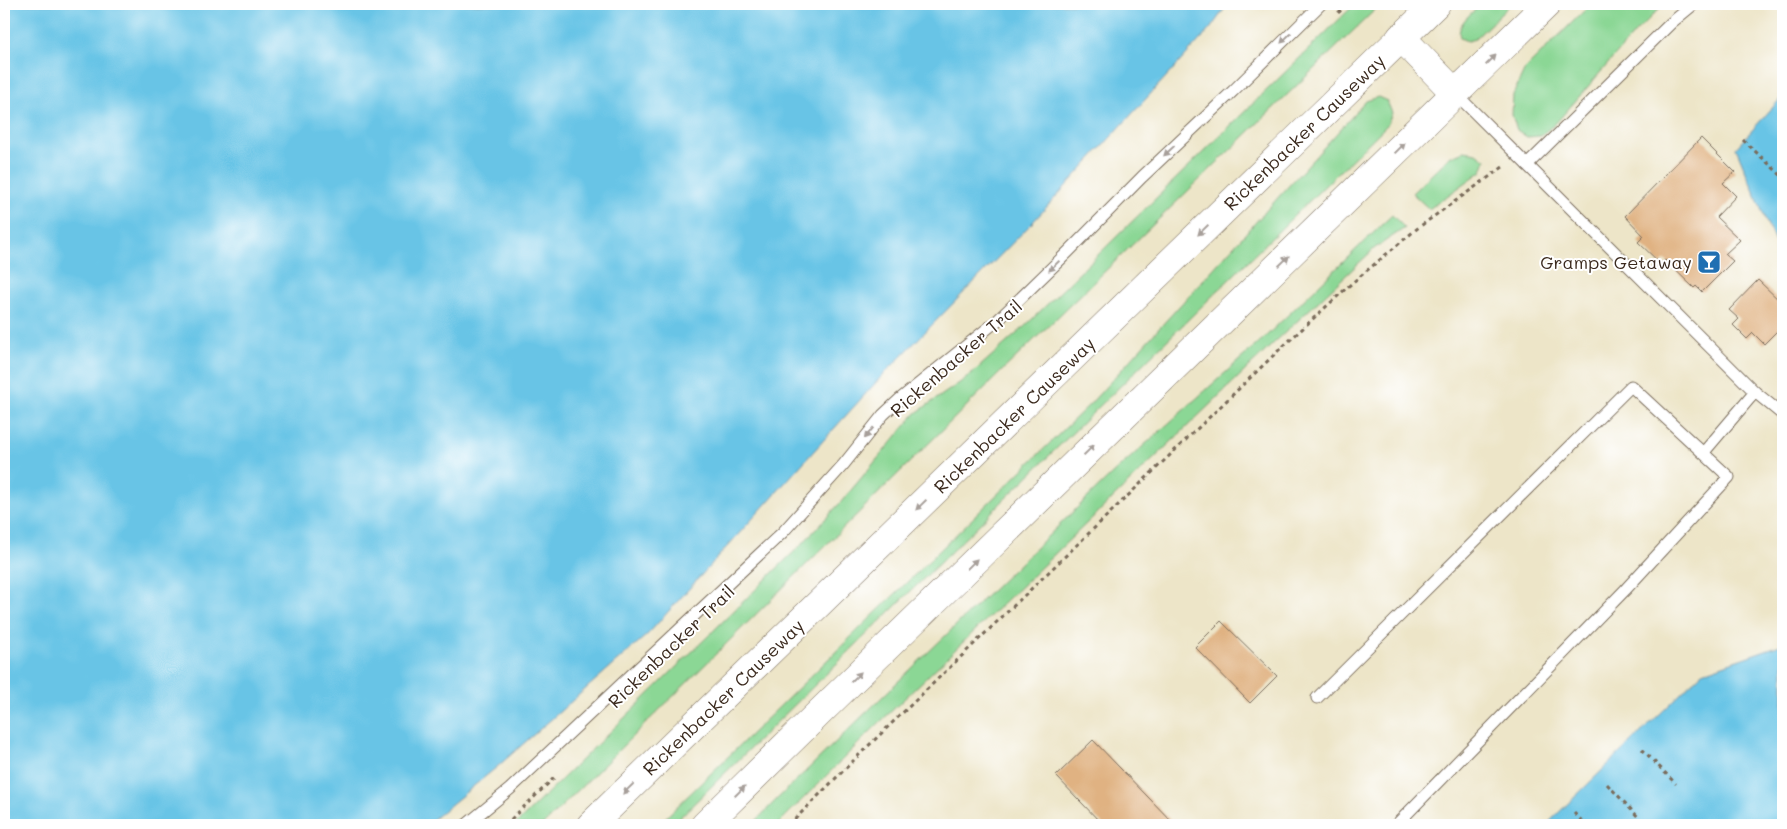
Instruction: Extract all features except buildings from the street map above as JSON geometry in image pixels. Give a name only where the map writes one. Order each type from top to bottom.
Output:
[{"type":"main road","name":"Rickenbacker Causeway","points":[[591,825],[1436,4]]},
{"type":"main road","points":[[706,825],[1547,4]]},
{"type":"main road","points":[[1401,37],[1456,94]]},
{"type":"lane","points":[[466,825],[517,782],[777,538],[838,471],[884,415],[913,387],[949,361],[998,320],[1142,177],[1321,4]]},
{"type":"lane","points":[[1528,165],[1671,23],[1694,4]]},
{"type":"lane","points":[[1456,94],[1755,392],[1782,412]]},
{"type":"lane","points":[[1317,698],[1632,386],[1729,477],[1625,590],[1396,825]]},
{"type":"lane","points":[[1704,452],[1755,392]]},
{"type":"path","points":[[1333,18],[1348,4]]},
{"type":"path","points":[[1743,140],[1783,177]]},
{"type":"path","points":[[789,825],[862,752],[1278,351],[1352,283],[1419,227],[1503,167]]},
{"type":"path","points":[[1642,749],[1676,784]]},
{"type":"path","points":[[505,825],[557,775]]},
{"type":"path","points":[[1607,784],[1641,820]]},
{"type":"path","points":[[1574,813],[1586,825]]},
{"type":"green space","points":[[1355,4],[1381,4],[1003,370],[543,825],[515,825],[803,543],[841,502],[916,413],[968,377],[1023,328]]},
{"type":"green space","points":[[1482,4],[1511,4],[1475,39],[1467,41],[1460,38],[1460,28],[1463,23]]},
{"type":"green space","points":[[1591,4],[1664,4],[1635,33],[1556,123],[1540,136],[1527,137],[1517,130],[1512,115],[1513,95],[1525,69]]},
{"type":"green space","points":[[1378,97],[1387,101],[1392,113],[1387,125],[672,825],[658,825],[1091,403],[1366,101]]},
{"type":"green space","points":[[1464,151],[1477,153],[1486,160],[1482,171],[1429,209],[1412,193],[1451,156]]},
{"type":"green space","points":[[1392,215],[1405,228],[1375,248],[1275,342],[876,726],[777,825],[752,825],[1112,474],[1263,339]]},
{"type":"water","points":[[4,4],[1228,4],[1210,29],[1032,223],[880,378],[648,634],[497,767],[426,825],[4,825]]},
{"type":"water","points":[[1783,96],[1783,262],[1736,148]]},
{"type":"water","points":[[1783,644],[1783,825],[1546,825],[1703,672]]},
{"type":"place","name":"Gramps Getaway","points":[[1709,262]]}]
